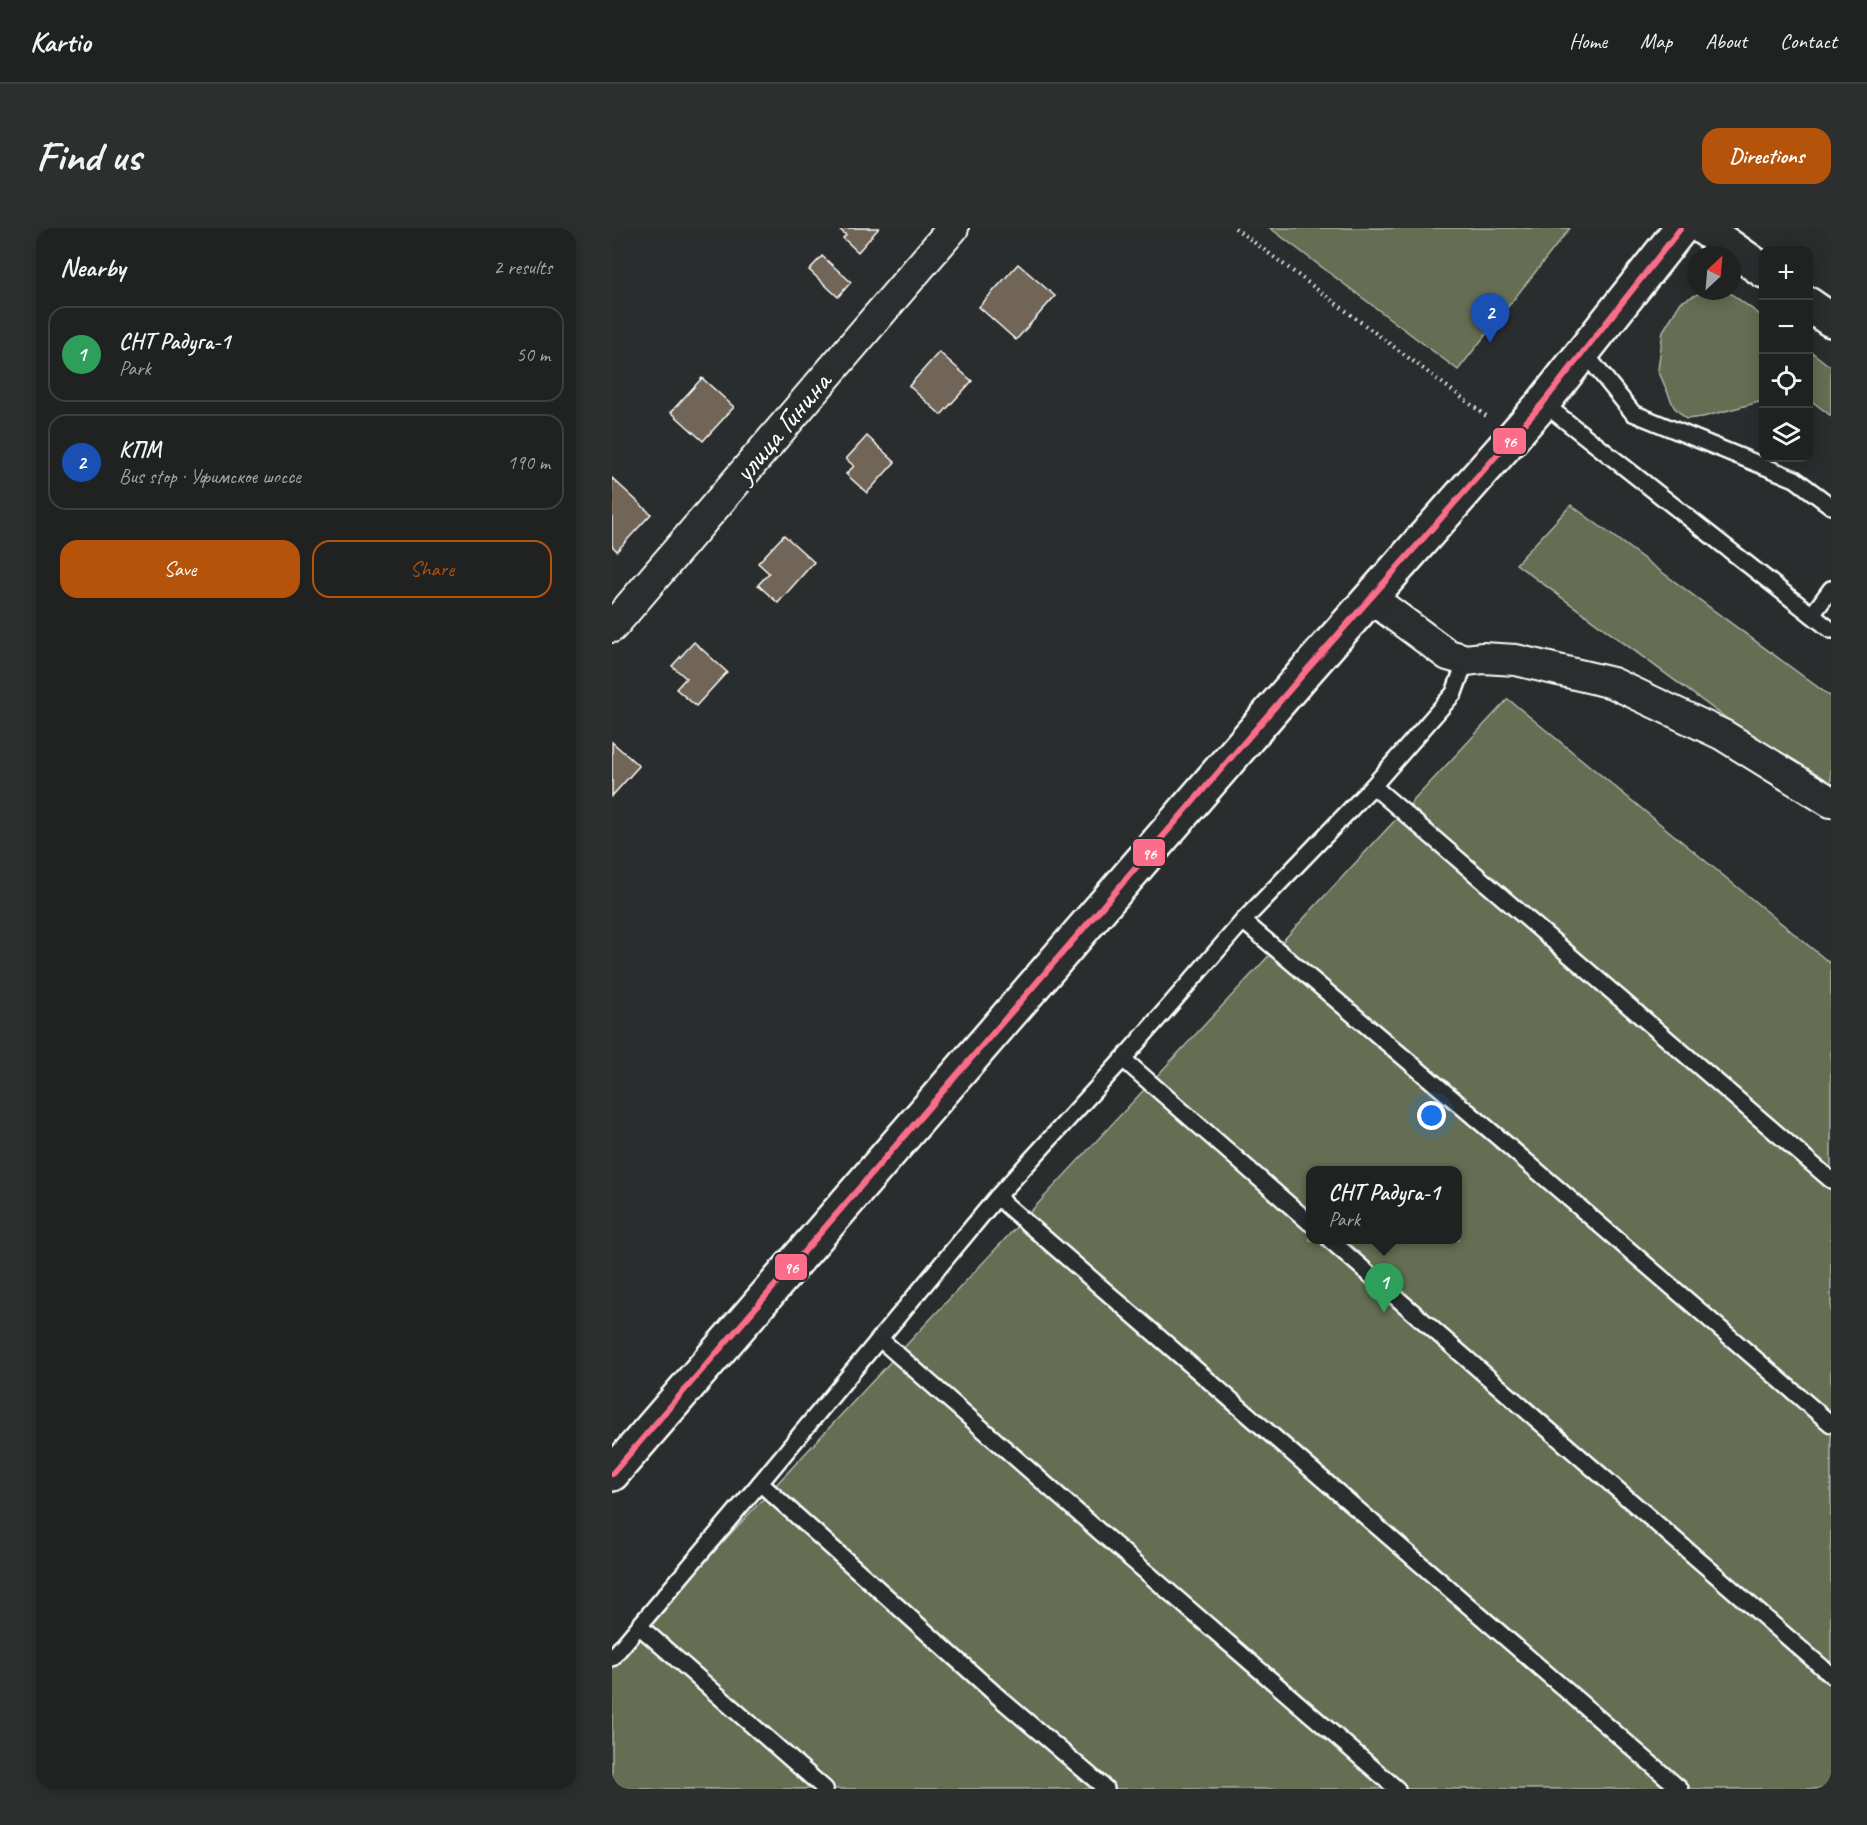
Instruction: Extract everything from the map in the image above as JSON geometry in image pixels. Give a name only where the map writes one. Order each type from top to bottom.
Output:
[{"type":"main road","points":[[612,1474],[1542,403],[1681,228]]},
{"type":"main road","points":[[1703,228],[1759,267]]},
{"type":"main road","points":[[1813,307],[1831,320]]},
{"type":"street","name":"улица Гинина","points":[[612,627],[952,228]]},
{"type":"street","points":[[1371,598],[1448,655],[1466,660],[1483,658],[1516,660],[1613,683],[1723,735],[1831,801]]},
{"type":"lane","points":[[1583,351],[1633,413],[1795,479],[1831,506]]},
{"type":"lane","points":[[1542,403],[1831,630]]},
{"type":"lane","points":[[1812,615],[1831,589]]},
{"type":"lane","points":[[612,1658],[997,1197],[1123,1059],[1243,921],[1373,786],[1454,693],[1466,660]]},
{"type":"lane","points":[[1373,786],[1831,1180]]},
{"type":"lane","points":[[1243,921],[1500,1138],[1831,1424]]},
{"type":"lane","points":[[1123,1059],[1306,1219]]},
{"type":"lane","points":[[997,1197],[1680,1789]]},
{"type":"lane","points":[[1336,1244],[1831,1675]]},
{"type":"lane","points":[[880,1339],[1397,1789]]},
{"type":"lane","points":[[760,1483],[1003,1701],[1106,1789]]},
{"type":"lane","points":[[639,1626],[825,1789]]},
{"type":"path","points":[[1235,228],[1513,436]]},
{"type":"green space","points":[[1270,228],[1570,228],[1458,370]]},
{"type":"green space","points":[[1687,299],[1739,300],[1759,314],[1759,402],[1703,417],[1686,419],[1674,407],[1658,370],[1663,331],[1681,302]]},
{"type":"green space","points":[[1813,353],[1831,367],[1831,416],[1813,402]]},
{"type":"green space","points":[[1571,505],[1831,697],[1831,795],[1516,564]]},
{"type":"green space","points":[[1508,699],[1831,964],[1831,1789],[612,1789],[612,1661]]},
{"type":"building","points":[[838,228],[879,228],[858,252],[843,238],[846,235]]},
{"type":"building","points":[[822,256],[851,282],[838,297],[809,270]]},
{"type":"building","points":[[1018,264],[1055,296],[1016,340],[979,307]]},
{"type":"building","points":[[939,352],[972,381],[941,415],[909,386]]},
{"type":"building","points":[[702,378],[734,407],[703,441],[671,412]]},
{"type":"building","points":[[867,436],[895,462],[867,493],[846,474],[854,466],[846,459]]},
{"type":"building","points":[[612,478],[651,514],[617,551],[612,546]]},
{"type":"building","points":[[784,535],[814,562],[778,603],[758,585],[769,573],[758,563]]},
{"type":"building","points":[[694,642],[727,672],[696,706],[676,689],[686,678],[672,666]]},
{"type":"building","points":[[612,742],[639,766],[612,796]]},
{"type":"transit line","name":"96","points":[[612,1474],[1305,672],[1543,403],[1681,228]]},
{"type":"place","name":"КПМ","points":[[1490,343]]},
{"type":"place","name":"СНТ Радуга-1","points":[[1384,1313]]}]
